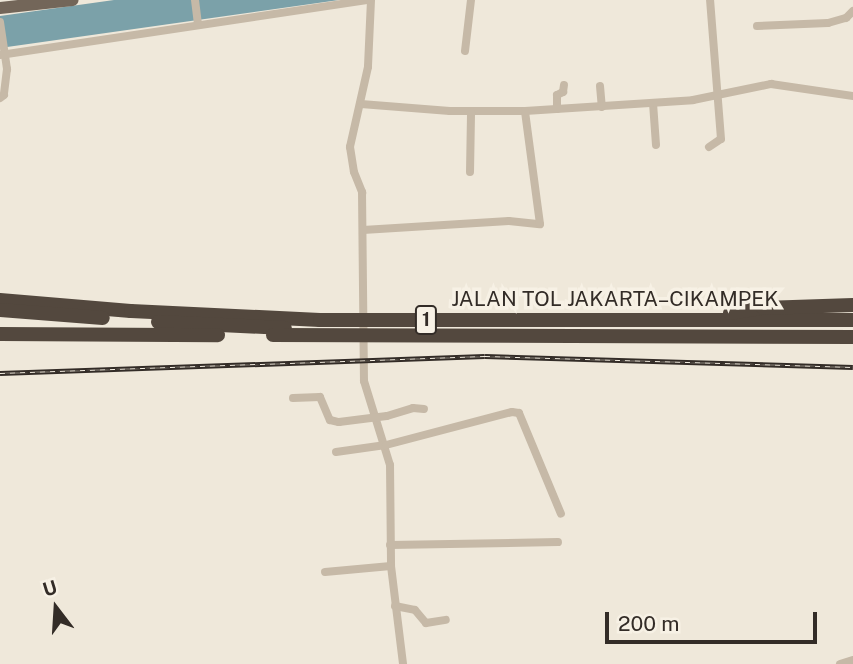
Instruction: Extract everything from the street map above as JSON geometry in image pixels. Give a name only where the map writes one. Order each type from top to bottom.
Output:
[{"type":"highway","name":"1","points":[[0,300],[131,311],[320,320],[853,320]]},
{"type":"highway","points":[[684,320],[763,308],[853,305]]},
{"type":"highway","name":"1","points":[[0,310],[248,328],[853,328]]},
{"type":"highway","name":"JALAN TOL JAKARTA–CIKAMPEK","points":[[0,318],[274,322],[853,320]]},
{"type":"highway","name":"JALAN TOL JAKARTA–CIKAMPEK","points":[[0,334],[853,337]]},
{"type":"main road","points":[[0,8],[74,0]]},
{"type":"street","points":[[195,0],[198,23]]},
{"type":"street","points":[[3,52],[369,0],[370,48],[361,104],[350,147],[354,172],[362,192],[364,381],[390,465],[391,566],[403,664]]},
{"type":"street","points":[[465,51],[471,0]]},
{"type":"street","points":[[709,148],[721,139],[710,0]]},
{"type":"street","points":[[757,26],[828,23],[846,18],[853,11]]},
{"type":"street","points":[[0,22],[6,84],[0,98]]},
{"type":"street","points":[[361,104],[471,112],[525,111],[653,103],[771,84],[853,96]]},
{"type":"street","points":[[557,109],[557,94],[563,92],[564,85]]},
{"type":"street","points":[[600,86],[601,107]]},
{"type":"street","points":[[653,103],[656,145]]},
{"type":"street","points":[[363,230],[509,221],[541,224],[525,111]]},
{"type":"street","points":[[470,172],[471,112]]},
{"type":"street","points":[[293,398],[320,397],[330,420],[339,422],[413,408],[424,409]]},
{"type":"street","points":[[335,452],[386,445],[512,412],[519,413],[561,514]]},
{"type":"street","points":[[390,545],[558,542]]},
{"type":"street","points":[[325,572],[391,566]]},
{"type":"street","points":[[395,606],[415,610],[426,623],[446,620]]},
{"type":"street","points":[[840,664],[853,660]]},
{"type":"water","points":[[114,0],[339,0],[0,48],[0,16]]},
{"type":"railway","points":[[0,373],[485,356],[853,367]]}]
